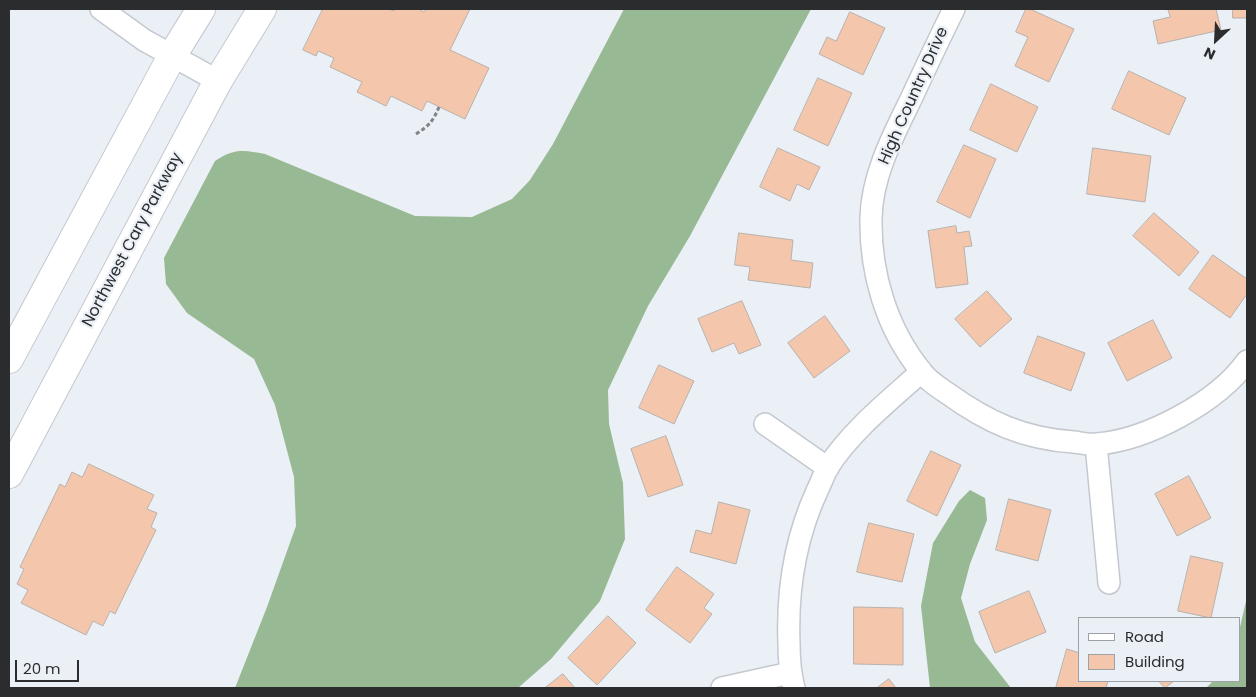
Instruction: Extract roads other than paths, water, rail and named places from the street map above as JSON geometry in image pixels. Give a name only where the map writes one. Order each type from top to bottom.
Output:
[{"type":"main road","points":[[9,360],[172,56],[201,9]]},
{"type":"main road","name":"Northwest Cary Parkway","points":[[9,474],[218,81],[262,9]]},
{"type":"street","points":[[101,9],[144,40],[218,81]]},
{"type":"street","name":"High Country Drive","points":[[954,9],[885,155],[872,199],[871,246],[876,278],[884,306],[897,335],[921,372],[962,404],[993,423],[1024,434],[1056,441],[1096,444],[1156,428],[1180,416],[1210,397],[1246,365]]},
{"type":"street","points":[[722,688],[792,681],[788,614],[791,578],[808,510],[828,468],[845,446],[882,407],[921,372]]},
{"type":"street","points":[[765,424],[828,468]]},
{"type":"street","points":[[1096,444],[1109,583]]}]
